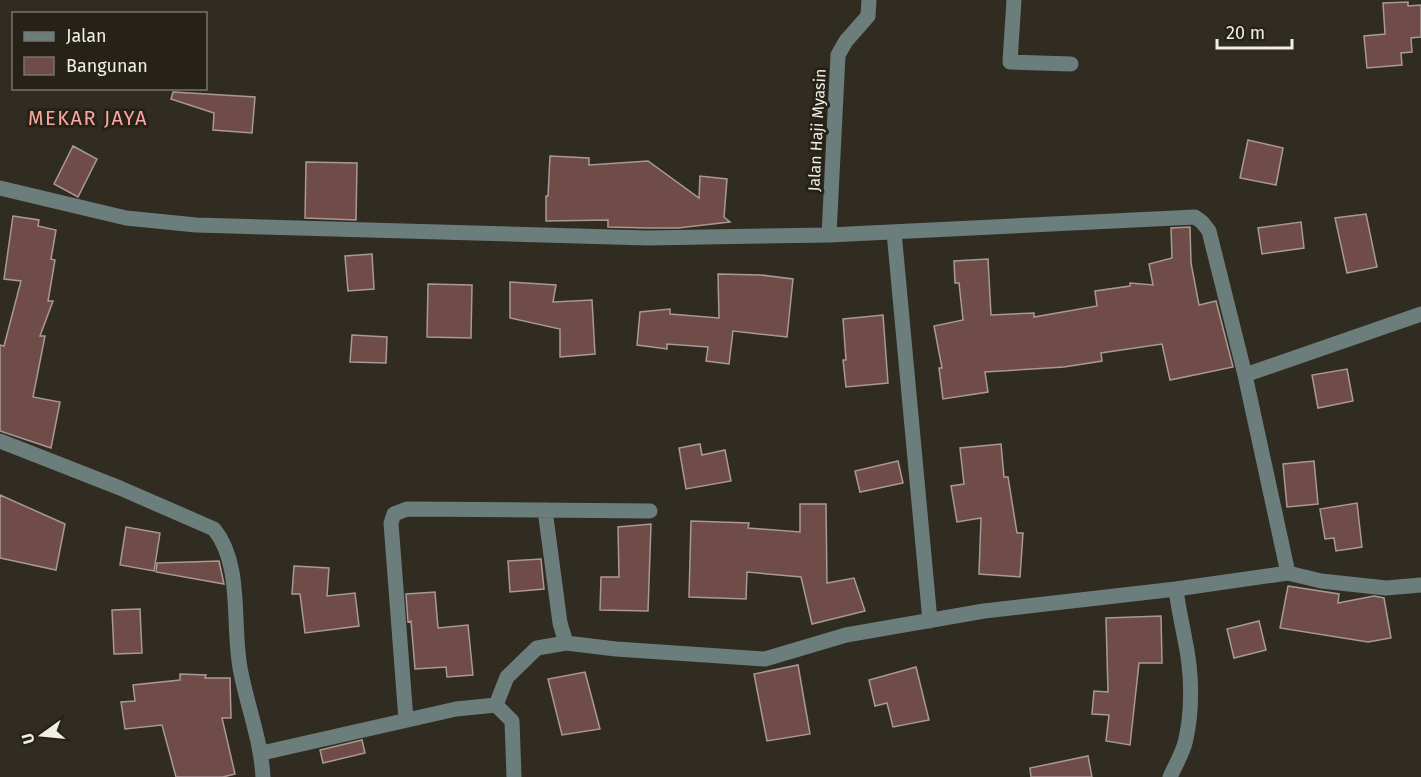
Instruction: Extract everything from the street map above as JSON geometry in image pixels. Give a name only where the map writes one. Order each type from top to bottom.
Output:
[{"type":"street","name":"Jalan Haji Myasin","points":[[829,235],[838,55],[846,41],[868,16],[869,0]]},
{"type":"street","points":[[1014,0],[1010,62],[1071,64]]},
{"type":"street","points":[[0,188],[126,218],[196,225],[647,238],[829,235],[1195,217],[1209,231],[1245,375],[1288,573]]},
{"type":"street","points":[[894,232],[930,621]]},
{"type":"street","points":[[1245,375],[1421,314]]},
{"type":"street","points":[[0,441],[120,488],[214,529],[223,540],[232,576],[240,671],[262,753],[263,777]]},
{"type":"street","points":[[406,720],[392,523],[394,514],[407,509],[650,511]]},
{"type":"street","points":[[545,510],[560,623],[566,643]]},
{"type":"street","points":[[262,753],[456,709],[496,705],[527,661],[566,643],[616,649],[765,658],[846,635],[984,612],[1288,573],[1321,582],[1386,588],[1421,585]]},
{"type":"street","points":[[1170,777],[1185,743],[1190,711],[1187,651],[1178,613],[1176,589]]},
{"type":"street","points":[[496,705],[512,721],[514,777]]},
{"type":"building","points":[[1408,2],[1408,6],[1421,5],[1421,37],[1411,38],[1412,52],[1401,53],[1402,65],[1367,68],[1364,36],[1385,34],[1383,3]]},
{"type":"building","points":[[173,92],[255,97],[252,133],[213,130],[214,113],[171,99]]},
{"type":"building","points":[[1248,140],[1283,148],[1276,185],[1240,178]]},
{"type":"building","points":[[73,146],[97,159],[78,197],[54,184]]},
{"type":"building","points":[[550,156],[589,158],[589,165],[648,161],[699,198],[700,176],[727,179],[724,217],[730,222],[678,228],[647,228],[608,227],[608,220],[546,221]]},
{"type":"building","points":[[306,162],[357,163],[356,220],[305,218]]},
{"type":"building","points":[[1366,214],[1377,267],[1347,273],[1335,218]]},
{"type":"building","points":[[13,216],[39,220],[38,226],[56,230],[51,259],[55,260],[48,301],[53,301],[40,336],[45,336],[33,397],[60,402],[51,448],[0,431],[0,345],[4,346],[21,281],[4,279]]},
{"type":"building","points":[[1301,222],[1304,248],[1262,254],[1258,228]]},
{"type":"building","points":[[1190,227],[1191,263],[1199,305],[1216,301],[1233,367],[1170,380],[1162,344],[1101,353],[1102,361],[1064,367],[985,372],[988,392],[943,399],[939,368],[942,368],[934,326],[963,320],[959,283],[955,283],[954,261],[988,259],[991,315],[1034,313],[1034,317],[1097,306],[1095,291],[1130,286],[1130,283],[1153,285],[1149,264],[1172,258],[1171,228]]},
{"type":"building","points":[[372,254],[374,289],[348,291],[345,256]]},
{"type":"building","points":[[718,274],[761,275],[793,279],[787,337],[733,331],[729,364],[706,361],[708,347],[667,344],[667,349],[637,345],[640,312],[670,309],[670,314],[719,318]]},
{"type":"building","points":[[510,282],[556,285],[553,302],[592,300],[595,354],[560,357],[560,329],[510,318]]},
{"type":"building","points":[[428,284],[472,285],[471,338],[427,337]]},
{"type":"building","points":[[883,315],[888,383],[846,387],[843,360],[846,360],[843,319]]},
{"type":"building","points":[[352,335],[387,337],[386,363],[350,362]]},
{"type":"building","points":[[1347,369],[1353,401],[1318,408],[1312,375]]},
{"type":"building","points":[[700,444],[702,455],[725,450],[731,481],[686,489],[679,448]]},
{"type":"building","points":[[1001,444],[1004,477],[1008,477],[1017,533],[1023,533],[1020,577],[979,574],[981,518],[957,522],[951,486],[964,484],[960,448]]},
{"type":"building","points":[[898,461],[903,483],[860,492],[855,471]]},
{"type":"building","points":[[1314,461],[1318,504],[1287,507],[1283,464]]},
{"type":"building","points":[[0,495],[65,524],[56,570],[0,558]]},
{"type":"building","points":[[1357,503],[1362,547],[1336,551],[1334,538],[1325,539],[1320,509]]},
{"type":"building","points":[[800,504],[826,504],[827,583],[854,578],[865,611],[812,624],[801,577],[747,572],[746,599],[689,597],[691,521],[749,523],[748,528],[800,532]]},
{"type":"building","points":[[651,524],[648,611],[600,610],[601,577],[619,577],[618,527]]},
{"type":"building","points":[[126,527],[160,533],[154,571],[120,565]]},
{"type":"building","points":[[541,559],[544,589],[510,592],[508,561]]},
{"type":"building","points":[[219,561],[224,584],[156,572],[157,563]]},
{"type":"building","points":[[294,566],[329,568],[327,596],[355,593],[359,626],[305,633],[300,594],[292,594]]},
{"type":"building","points":[[1288,586],[1339,594],[1338,603],[1374,596],[1384,598],[1391,638],[1368,642],[1280,628]]},
{"type":"building","points":[[435,592],[438,628],[468,625],[473,675],[447,677],[446,667],[415,669],[406,594]]},
{"type":"building","points":[[140,609],[142,653],[114,654],[112,610]]},
{"type":"building","points":[[1161,616],[1162,663],[1139,663],[1130,745],[1106,741],[1109,715],[1092,714],[1094,691],[1108,692],[1106,618]]},
{"type":"building","points":[[1259,621],[1266,650],[1234,658],[1227,629]]},
{"type":"building","points":[[798,665],[810,734],[767,741],[754,674]]},
{"type":"building","points":[[916,667],[929,720],[893,727],[887,703],[875,706],[869,680]]},
{"type":"building","points":[[585,672],[600,729],[562,735],[548,679]]},
{"type":"building","points":[[180,674],[206,675],[205,678],[230,678],[231,718],[222,718],[235,774],[223,777],[176,777],[162,725],[125,729],[121,702],[135,701],[133,685],[180,680]]},
{"type":"building","points":[[362,740],[365,753],[323,763],[320,750]]},
{"type":"building","points":[[1088,756],[1092,777],[1031,777],[1030,768]]},
{"type":"district","name":"MEKAR JAYA","points":[[88,118]]}]
